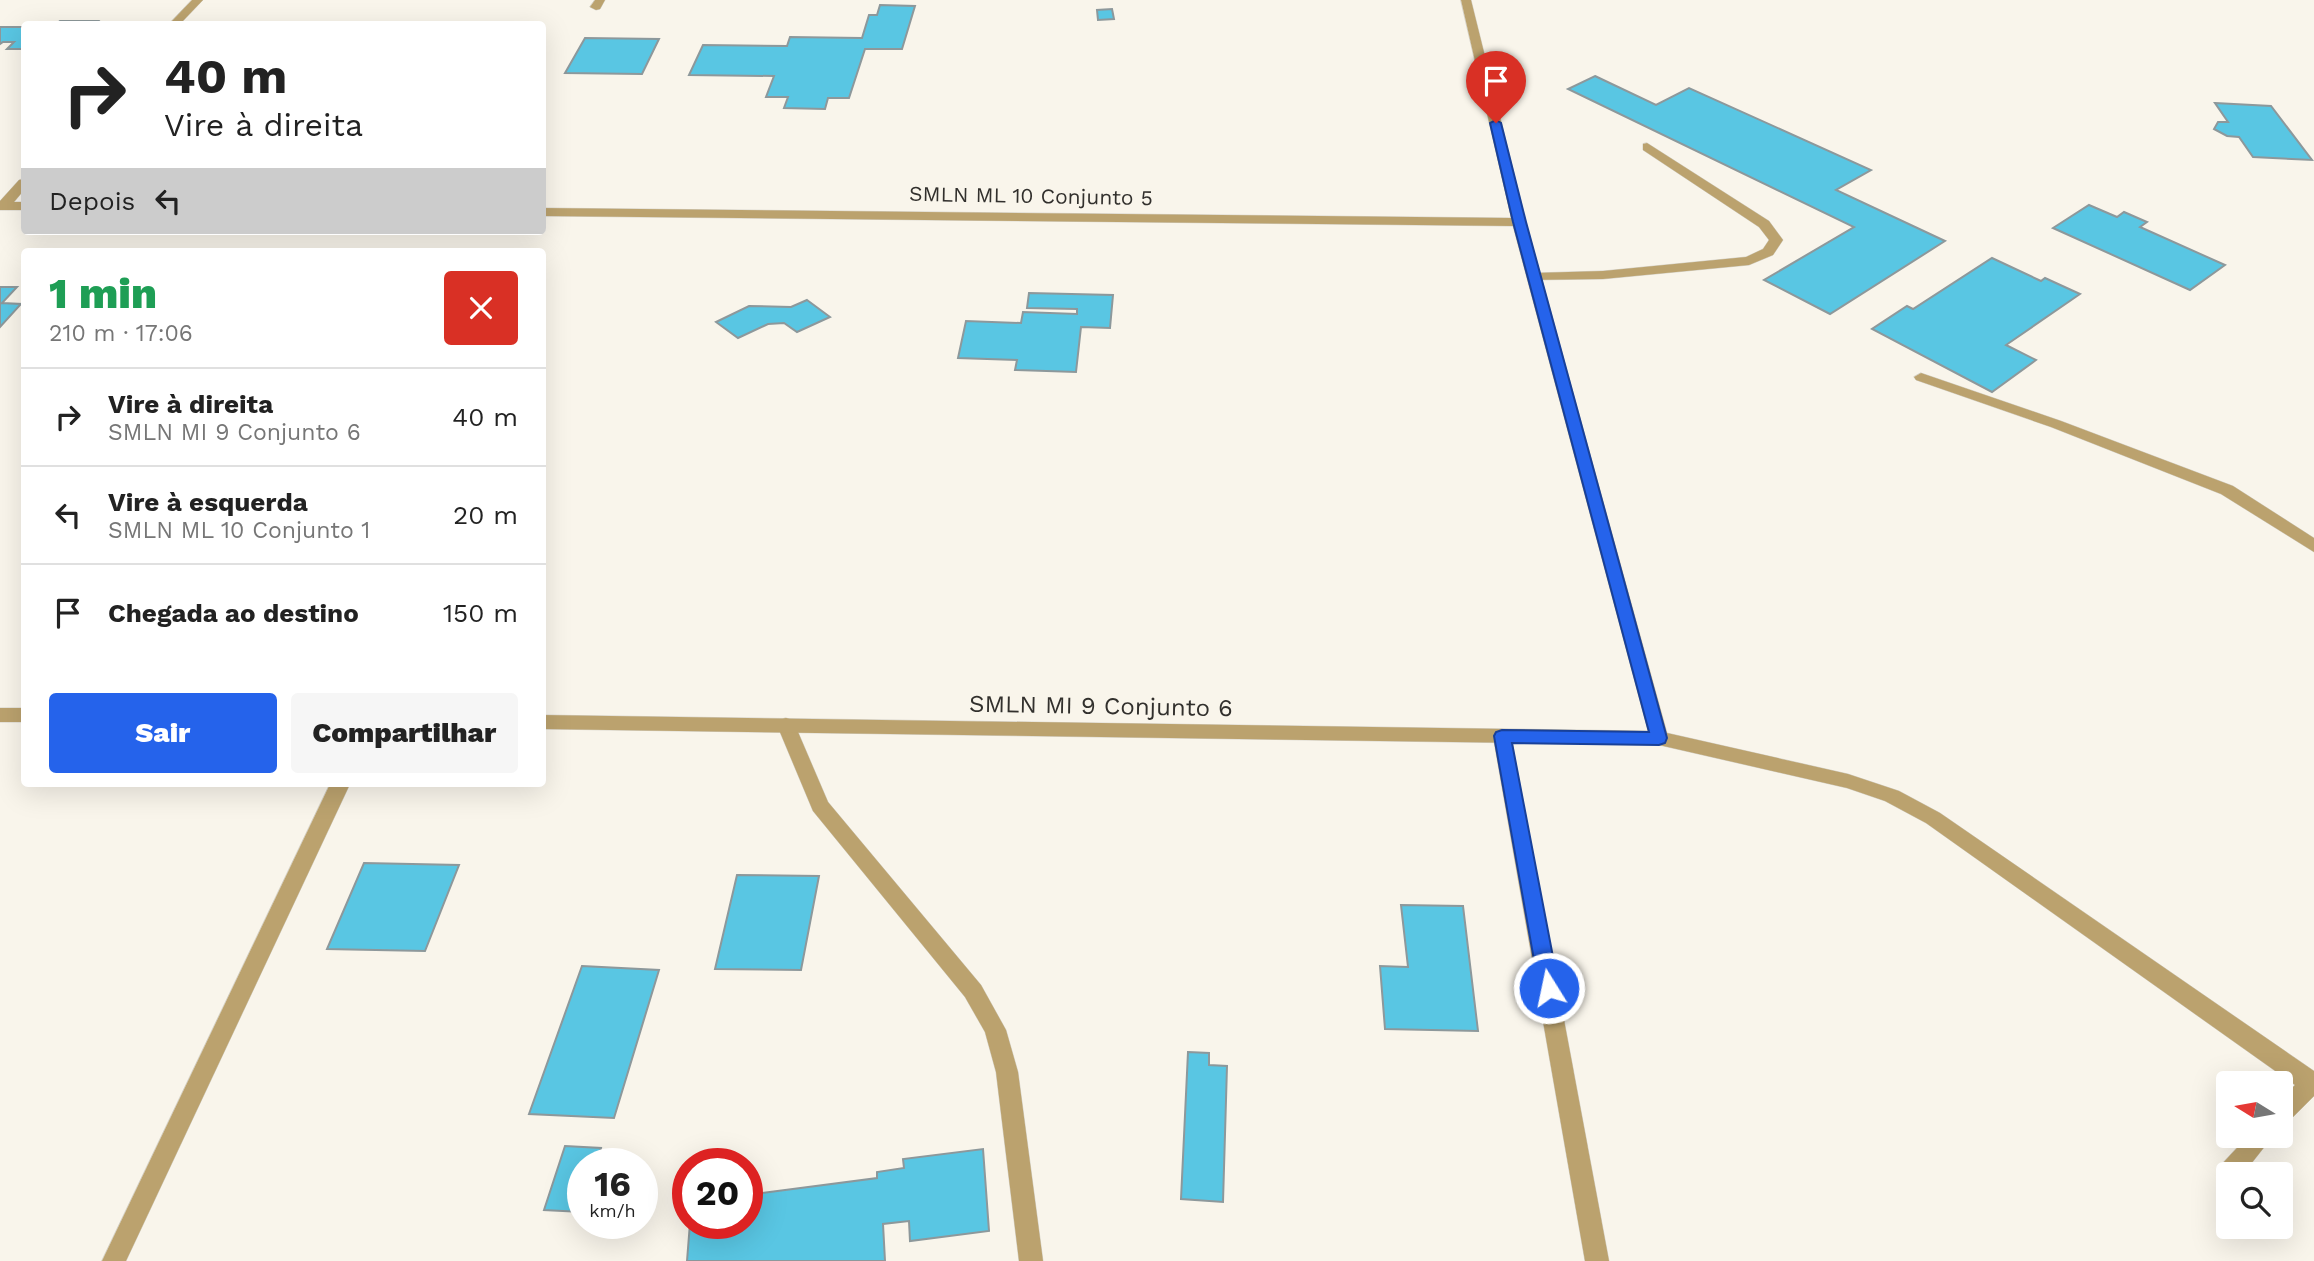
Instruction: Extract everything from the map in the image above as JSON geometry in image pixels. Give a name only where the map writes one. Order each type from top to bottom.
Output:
[{"type":"street","points":[[177,21],[198,0]]},
{"type":"street","points":[[1466,0],[1534,277],[1659,738]]},
{"type":"street","points":[[1534,277],[1603,275],[1749,261],[1768,253],[1776,240],[1764,224],[1647,147]]},
{"type":"street","points":[[1,206],[21,186]]},
{"type":"street","points":[[1,206],[21,206]]},
{"type":"street","name":"SMLN ML 10 Conjunto 5","points":[[546,212],[1520,222]]},
{"type":"street","points":[[1920,377],[2056,424],[2227,491],[2314,546]]},
{"type":"street","points":[[0,715],[21,715]]},
{"type":"street","name":"SMLN MI 9 Conjunto 6","points":[[546,722],[1659,738],[1848,781],[1892,796],[1944,826],[2313,1082]]},
{"type":"street","points":[[786,725],[820,806],[974,991],[995,1030],[1007,1072],[1031,1261]]},
{"type":"street","points":[[1502,736],[1597,1261]]},
{"type":"street","points":[[114,1261],[339,787]]},
{"type":"street","points":[[2293,1102],[2313,1082]]},
{"type":"street","points":[[2239,1162],[2251,1148]]},
{"type":"building","points":[[880,5],[915,6],[902,49],[865,49],[849,98],[828,98],[825,109],[784,108],[788,97],[766,97],[774,76],[689,75],[703,45],[787,46],[790,37],[862,38],[869,15],[877,15]]},
{"type":"building","points":[[1112,9],[1114,19],[1098,20],[1097,10]]},
{"type":"building","points":[[0,27],[21,27],[21,49],[7,49],[14,42],[0,44]]},
{"type":"building","points":[[585,38],[659,39],[642,74],[565,73]]},
{"type":"building","points":[[1595,76],[1656,105],[1689,88],[1871,170],[1836,190],[1945,241],[1830,314],[1764,280],[1854,227],[1568,89]]},
{"type":"building","points":[[2215,103],[2271,106],[2312,160],[2253,157],[2239,137],[2227,136],[2214,129],[2218,122],[2228,122]]},
{"type":"building","points":[[2089,205],[2117,217],[2124,212],[2147,222],[2140,227],[2225,265],[2190,290],[2053,228]]},
{"type":"building","points":[[1992,258],[2041,281],[2045,278],[2080,294],[2006,345],[2036,360],[1992,392],[1872,329],[1907,306],[1913,309]]},
{"type":"building","points":[[0,287],[17,287],[2,303],[21,304],[0,327]]},
{"type":"building","points":[[1029,293],[1113,295],[1110,328],[1081,327],[1076,372],[1015,370],[1017,360],[958,358],[966,321],[1021,323],[1023,312],[1077,314],[1077,309],[1027,308]]},
{"type":"building","points":[[807,300],[830,317],[797,332],[784,323],[768,324],[738,338],[716,322],[749,306],[791,307]]},
{"type":"building","points":[[364,863],[459,865],[425,951],[327,949]]},
{"type":"building","points":[[737,875],[819,876],[801,970],[715,969]]},
{"type":"building","points":[[1401,905],[1463,906],[1478,1031],[1385,1029],[1380,966],[1408,967]]},
{"type":"building","points":[[582,966],[659,970],[614,1118],[529,1114]]},
{"type":"building","points":[[1188,1052],[1209,1053],[1209,1065],[1227,1066],[1223,1202],[1181,1199]]},
{"type":"building","points":[[565,1146],[601,1148],[567,1148],[567,1211],[544,1210]]},
{"type":"building","points":[[983,1149],[989,1231],[910,1241],[909,1221],[883,1224],[885,1261],[687,1261],[689,1239],[763,1239],[763,1193],[877,1178],[877,1172],[904,1168],[903,1159]]},
{"type":"route","points":[[1496,123],[1520,222],[1659,738],[1502,736],[1549,988]]}]
